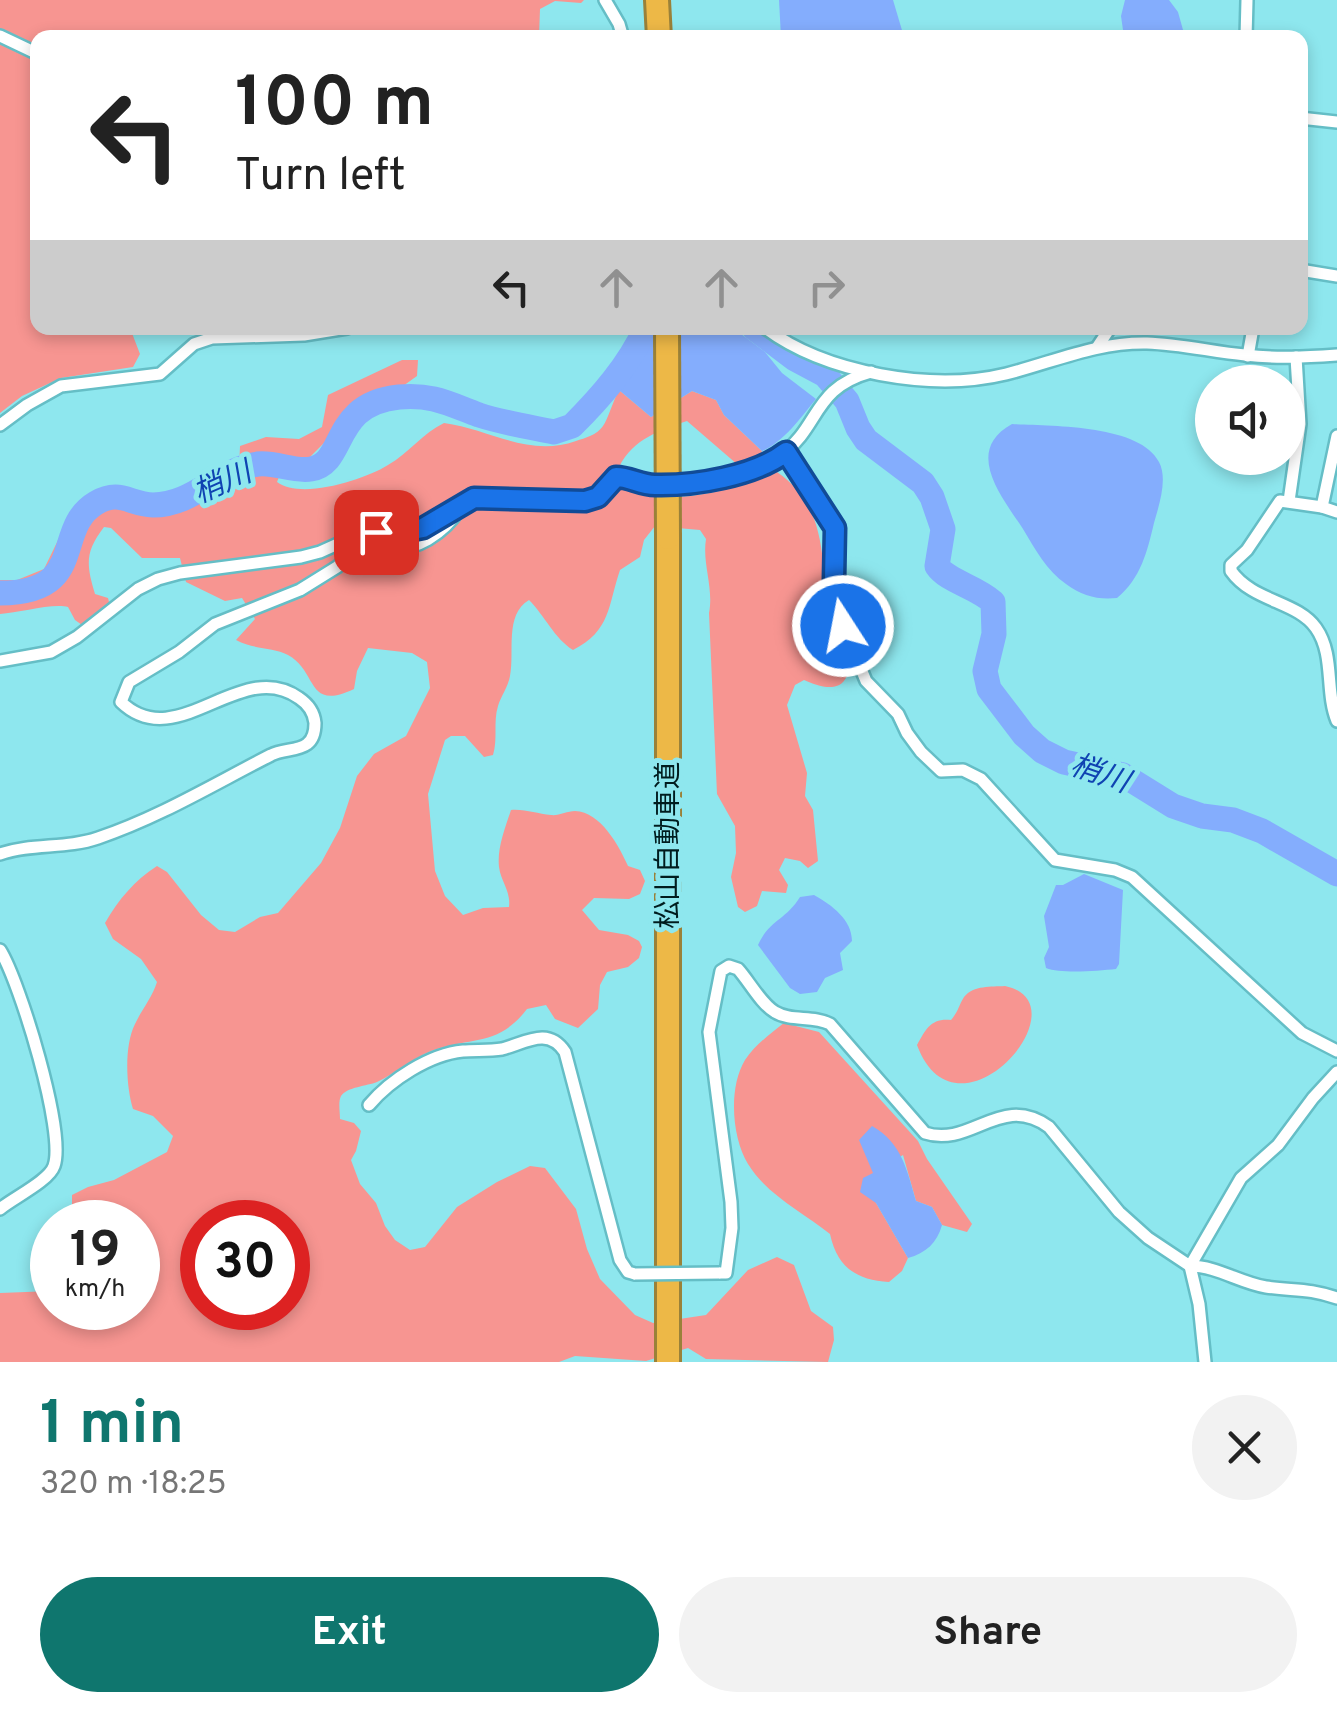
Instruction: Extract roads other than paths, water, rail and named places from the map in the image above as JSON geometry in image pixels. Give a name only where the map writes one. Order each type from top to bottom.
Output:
[{"type":"highway","points":[[657,4],[659,30]]},
{"type":"highway","name":"松山自動車道","points":[[667,335],[668,1362]]},
{"type":"street","points":[[604,0],[621,30]]},
{"type":"street","points":[[1246,30],[1247,0]]},
{"type":"street","points":[[0,36],[30,50]]},
{"type":"street","points":[[1308,119],[1337,122]]},
{"type":"street","points":[[1308,271],[1337,276]]},
{"type":"street","points":[[0,426],[61,386],[160,374],[194,344],[212,338],[304,335]]},
{"type":"street","points":[[775,335],[796,349],[870,372],[934,381],[983,379],[1098,346],[1146,343],[1248,356],[1337,355]]},
{"type":"street","points":[[1098,346],[1105,335]]},
{"type":"street","points":[[1248,356],[1252,335]]},
{"type":"street","points":[[1296,357],[1296,365]]},
{"type":"street","points":[[0,661],[51,652],[112,612],[138,589],[158,579],[320,552],[362,533],[423,528],[474,498],[585,501],[598,497],[616,477],[653,485],[750,472],[786,452],[832,390],[870,372]]},
{"type":"street","points":[[1322,507],[1337,436]]},
{"type":"street","points":[[786,452],[835,528],[834,580],[851,647],[866,680],[898,714],[920,752],[941,771],[963,770],[981,779],[1055,860],[1132,877],[1302,1032],[1337,1051]]},
{"type":"street","points":[[1289,501],[1291,475]]},
{"type":"street","points":[[1337,512],[1289,501],[1276,506],[1248,550],[1231,565],[1231,571],[1258,596],[1297,612],[1316,628],[1326,656],[1337,721]]},
{"type":"street","points":[[0,854],[99,838],[209,790],[276,752],[307,745],[314,737],[315,726],[310,710],[296,695],[271,686],[237,694],[171,719],[141,715],[127,708],[121,702],[122,691],[129,682],[179,652],[215,624],[300,590],[337,568],[360,548],[404,548],[424,542],[452,520],[460,508]]},
{"type":"street","points":[[0,950],[46,1078],[56,1163],[51,1173],[0,1209]]},
{"type":"street","points":[[368,1106],[423,1064],[448,1054],[498,1050],[541,1036],[556,1041],[565,1052],[620,1260],[628,1272],[726,1273],[732,1228],[710,1032],[721,970],[730,966],[738,969],[772,1012],[830,1024],[925,1132],[948,1137],[1014,1113],[1038,1119],[1064,1143],[1119,1212],[1148,1238],[1190,1266],[1204,1266],[1265,1287],[1314,1290],[1337,1298]]},
{"type":"street","points":[[1205,1362],[1190,1266],[1240,1178],[1278,1145],[1337,1072]]},
{"type":"water","points":[[779,0],[893,0],[902,30],[781,30]]},
{"type":"water","points":[[1125,0],[1169,0],[1178,12],[1183,30],[1123,30]]},
{"type":"water","points":[[654,335],[742,335],[816,399],[785,435],[762,451],[724,415],[716,400],[692,391],[651,417],[619,390]]},
{"type":"water","points":[[1012,424],[1114,434],[1133,440],[1159,462],[1162,492],[1146,554],[1132,582],[1117,598],[1084,594],[1059,579],[997,489],[988,461],[990,447]]},
{"type":"water","points":[[1084,874],[1123,890],[1119,964],[1116,969],[1089,971],[1046,968],[1044,958],[1049,947],[1044,916],[1056,885]]},
{"type":"water","points":[[814,895],[845,920],[852,941],[840,953],[843,970],[825,978],[817,992],[800,994],[790,988],[758,945],[800,897]]},
{"type":"water","points":[[872,1126],[897,1149],[916,1201],[932,1207],[942,1225],[930,1246],[908,1258],[876,1203],[860,1192],[863,1178],[873,1173],[859,1140]]},
{"type":"waterway","name":"梢川","points":[[0,593],[28,590],[46,583],[65,558],[83,514],[96,503],[112,497],[153,505],[168,503],[258,464],[311,469],[330,456],[350,421],[377,402],[422,397],[497,420],[554,432],[572,426],[614,380],[642,335]]},
{"type":"waterway","name":"梢川","points":[[763,335],[825,375],[847,401],[866,440],[923,483],[943,529],[937,566],[947,576],[993,602],[994,634],[985,671],[989,689],[1024,735],[1042,751],[1064,762],[1123,775],[1173,806],[1262,831],[1337,874]]}]
